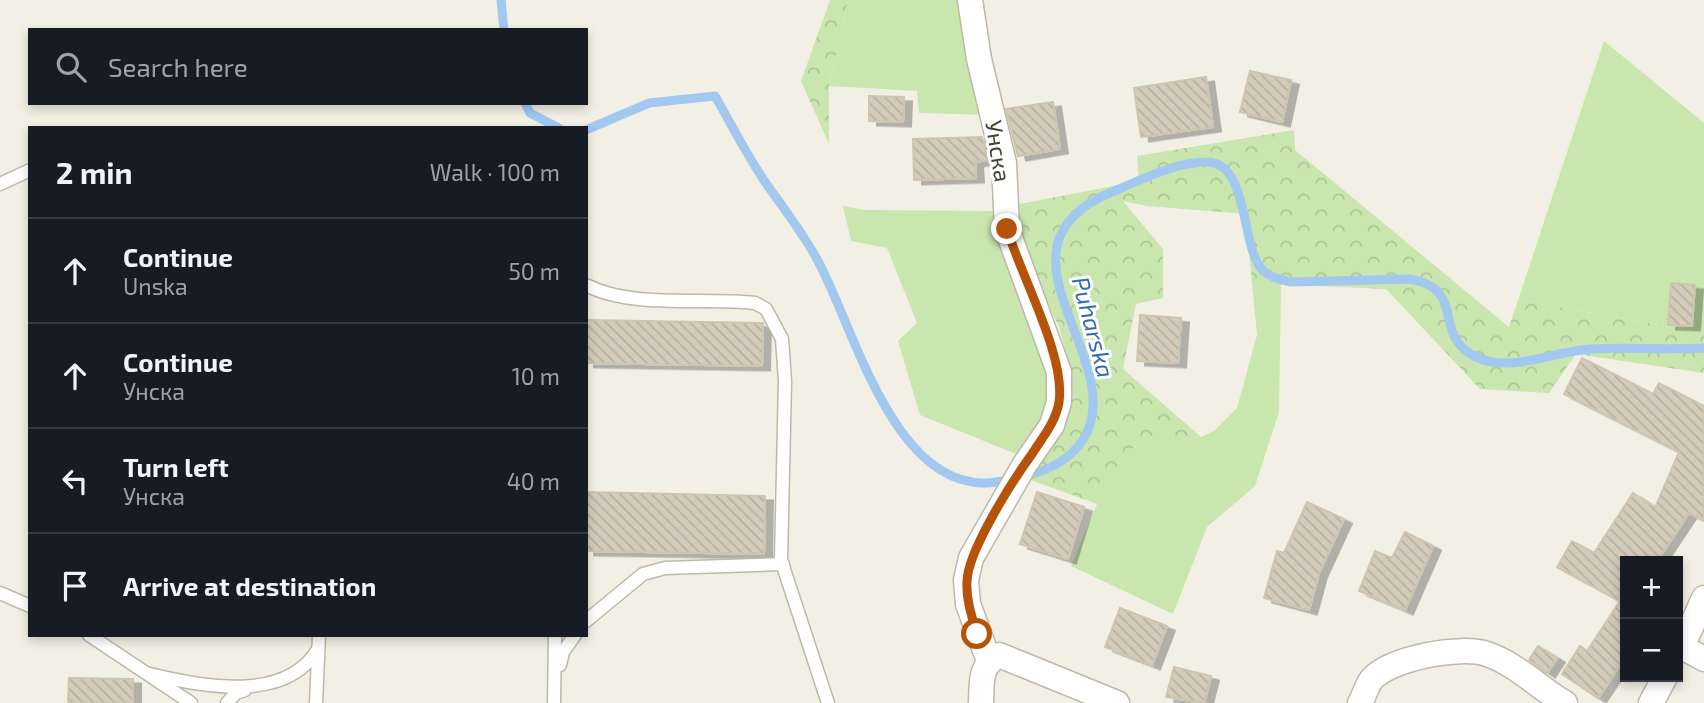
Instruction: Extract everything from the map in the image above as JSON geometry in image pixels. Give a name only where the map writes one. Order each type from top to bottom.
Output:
[{"type":"street","name":"Унска","points":[[970,0],[979,59],[1004,163],[1007,229],[1059,372],[1059,402],[1052,425],[1030,456],[971,558],[966,580],[968,604],[989,661]]},
{"type":"street","points":[[1683,644],[1704,598]]},
{"type":"street","points":[[1360,703],[1373,678],[1390,668],[1439,652],[1485,653],[1518,670],[1565,703]]},
{"type":"street","points":[[1683,652],[1704,659]]},
{"type":"street","points":[[981,703],[982,671],[989,661],[999,655],[1117,703]]},
{"type":"street","points":[[1651,703],[1662,682]]},
{"type":"lane","points":[[0,184],[28,171]]},
{"type":"lane","points":[[588,286],[612,294],[730,300],[755,303],[766,309],[782,339],[783,564],[828,703]]},
{"type":"lane","points":[[588,619],[643,574],[665,568],[783,564]]},
{"type":"lane","points":[[0,593],[28,605]]},
{"type":"lane","points":[[92,637],[191,703]]},
{"type":"lane","points":[[316,703],[319,637]]},
{"type":"lane","points":[[554,698],[555,637]]},
{"type":"lane","points":[[554,698],[563,652],[574,637]]},
{"type":"lane","points":[[227,703],[236,693],[289,680],[310,663],[318,649]]},
{"type":"lane","points":[[150,674],[223,687],[260,687]]},
{"type":"green space","points":[[830,0],[848,0],[829,86],[829,144],[801,81]]},
{"type":"green space","points":[[848,0],[963,0],[989,115],[919,113],[917,91],[829,86]]},
{"type":"green space","points":[[1604,41],[1704,123],[1704,333],[1518,300]]},
{"type":"green space","points":[[1294,130],[1295,150],[1509,327],[1518,300],[1704,333],[1704,373],[1576,354],[1549,393],[1480,389],[1386,289],[1252,283],[1246,214],[1147,206],[1123,201],[1163,249],[1163,298],[1136,304],[1123,369],[1201,437],[1134,446],[1097,504],[1028,479],[1070,397],[1070,366],[1059,327],[1019,241],[1015,205],[1139,181],[1137,156]]},
{"type":"green space","points":[[843,206],[865,210],[997,211],[1034,320],[1051,387],[1038,432],[1016,454],[920,415],[898,341],[917,323],[887,248],[851,241]]},
{"type":"green space","points":[[1281,282],[1279,412],[1255,486],[1207,527],[1173,614],[1071,566],[1097,504],[1133,446],[1201,437],[1214,431],[1237,408],[1257,335],[1252,283]]},
{"type":"building","points":[[1250,71],[1291,80],[1282,122],[1240,112]]},
{"type":"building","points":[[1206,77],[1213,127],[1141,137],[1134,88]]},
{"type":"building","points":[[869,96],[904,97],[903,122],[869,121]]},
{"type":"building","points":[[1053,102],[1060,149],[1018,156],[1006,109]]},
{"type":"building","points":[[982,137],[988,160],[975,162],[976,178],[914,180],[913,139]]},
{"type":"building","points":[[1671,283],[1695,285],[1692,326],[1668,325]]},
{"type":"building","points":[[1140,315],[1181,318],[1178,363],[1137,361]]},
{"type":"building","points":[[588,320],[763,323],[762,366],[588,363]]},
{"type":"building","points":[[1582,358],[1653,394],[1659,383],[1704,406],[1704,520],[1689,513],[1660,556],[1620,556],[1620,601],[1557,567],[1572,541],[1594,553],[1633,493],[1655,508],[1679,452],[1564,394]]},
{"type":"building","points":[[588,492],[765,496],[764,554],[588,551]]},
{"type":"building","points":[[1037,492],[1084,507],[1068,559],[1020,544]]},
{"type":"building","points":[[1307,502],[1344,519],[1319,573],[1309,610],[1264,598],[1277,551],[1284,553]]},
{"type":"building","points":[[1405,532],[1433,546],[1405,610],[1359,591],[1375,551],[1392,558]]},
{"type":"building","points":[[1620,601],[1620,665],[1598,698],[1562,674],[1580,646],[1587,651]]},
{"type":"building","points":[[1120,608],[1167,626],[1152,665],[1105,647]]},
{"type":"building","points":[[1538,646],[1557,658],[1547,673],[1529,660]]},
{"type":"building","points":[[1174,667],[1211,676],[1204,703],[1166,697]]},
{"type":"building","points":[[69,678],[133,679],[133,703],[68,703]]},
{"type":"waterway","name":"Puharska","points":[[501,0],[504,28]]},
{"type":"waterway","name":"Puharska","points":[[588,129],[649,103],[715,96],[755,167],[818,261],[883,402],[905,436],[931,463],[961,480],[996,482],[1034,474],[1067,457],[1084,438],[1092,415],[1092,390],[1086,364],[1059,286],[1056,262],[1059,239],[1069,221],[1092,202],[1150,176],[1195,163],[1220,165],[1229,174],[1242,204],[1254,255],[1266,273],[1290,282],[1410,279],[1427,284],[1438,291],[1444,300],[1453,333],[1459,343],[1469,353],[1483,360],[1513,363],[1590,349],[1704,348]]},
{"type":"waterway","name":"Puharska","points":[[526,105],[530,113],[555,126]]},
{"type":"route","points":[[977,634],[968,604],[966,580],[971,558],[1025,464],[1052,425],[1059,402],[1059,372],[1053,349],[1026,285],[1007,229]]}]
